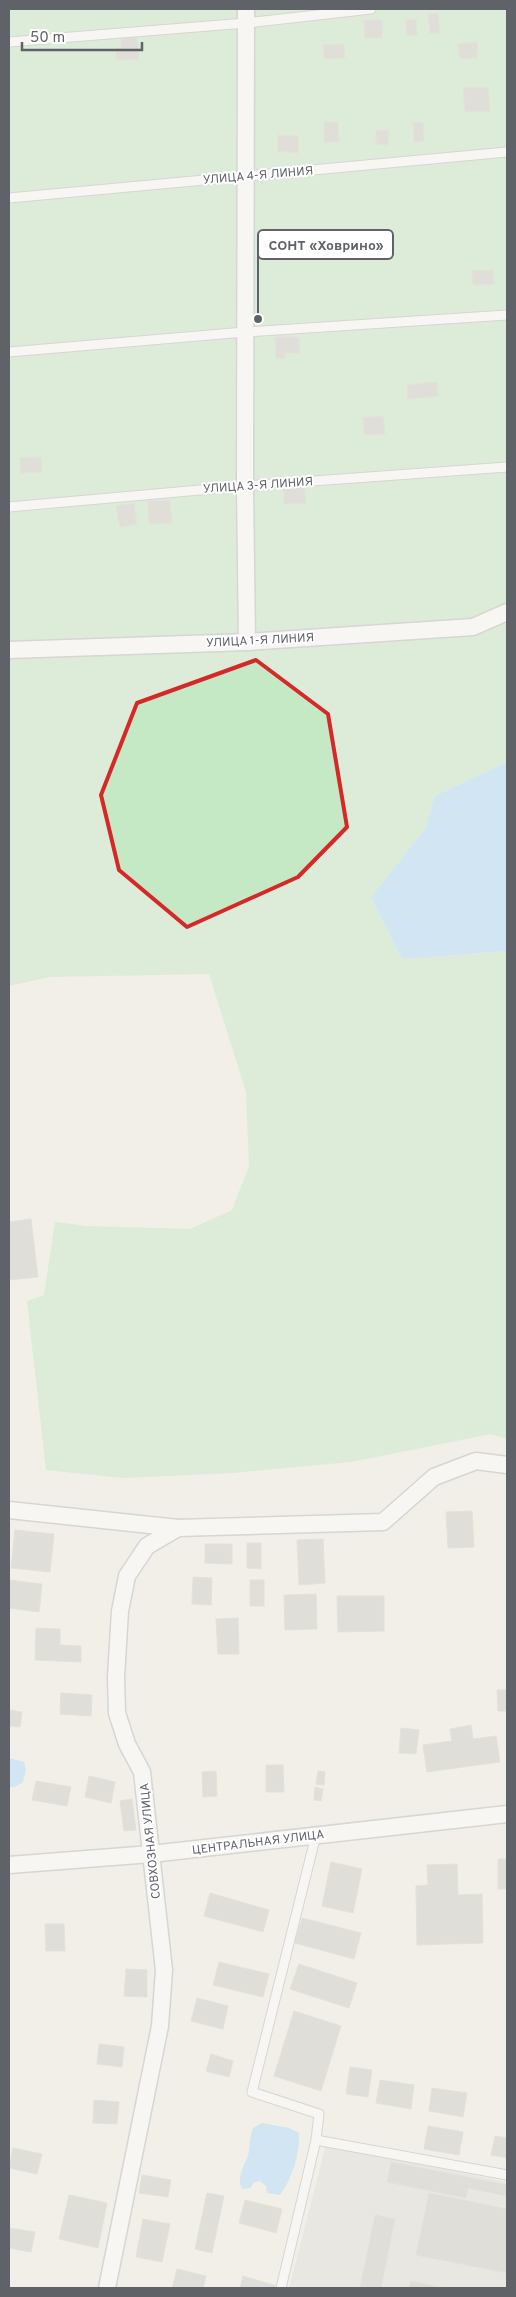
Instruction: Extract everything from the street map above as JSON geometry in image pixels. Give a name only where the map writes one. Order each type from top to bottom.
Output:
[{"type":"street","points":[[246,16],[245,486],[247,642]]},
{"type":"street","name":"УЛИЦА 1-Я ЛИНИЯ","points":[[9,650],[247,642],[473,626],[507,612]]},
{"type":"street","name":"СОВХОЗНАЯ УЛИЦА","points":[[107,2288],[160,2026],[164,1970],[142,1772],[127,1744],[117,1713],[116,1677],[120,1611],[127,1576],[147,1546],[178,1528],[383,1522],[434,1477],[476,1461],[507,1465]]},
{"type":"street","points":[[9,1510],[178,1528]]},
{"type":"street","name":"ЦЕНТРАЛЬНАЯ УЛИЦА","points":[[9,1865],[151,1854],[507,1814]]},
{"type":"lane","points":[[9,42],[246,16],[371,9]]},
{"type":"lane","name":"УЛИЦА 4-Я ЛИНИЯ","points":[[9,198],[507,152]]},
{"type":"lane","points":[[9,352],[245,332],[507,315]]},
{"type":"lane","name":"УЛИЦА 3-Я ЛИНИЯ","points":[[9,507],[245,486],[507,467]]},
{"type":"lane","points":[[280,2288],[316,2140],[319,2114],[252,2092],[316,1835]]},
{"type":"lane","points":[[316,2140],[507,2175]]},
{"type":"highlighted area","points":[[256,660],[328,714],[347,827],[298,877],[187,927],[119,870],[101,795],[137,703]]},
{"type":"shaded area","points":[[326,2145],[507,2182],[507,2288],[289,2288]]},
{"type":"green space","points":[[9,9],[507,9],[507,762],[435,796],[426,828],[371,897],[402,959],[507,951],[507,1439],[491,1434],[351,1462],[233,1473],[123,1478],[46,1470],[27,1301],[44,1295],[55,1222],[86,1226],[190,1229],[232,1210],[249,1166],[246,1092],[209,974],[50,977],[9,986]]},
{"type":"water","points":[[507,762],[507,951],[402,959],[371,897],[426,828],[435,796]]},
{"type":"water","points":[[9,1758],[24,1762],[26,1770],[23,1782],[15,1787],[9,1787]]},
{"type":"water","points":[[262,2123],[289,2128],[299,2133],[294,2166],[288,2182],[280,2195],[267,2193],[266,2186],[260,2181],[254,2182],[250,2188],[242,2189],[240,2184],[253,2128]]},
{"type":"building","points":[[438,13],[440,33],[430,33],[428,14]]},
{"type":"building","points":[[416,19],[417,35],[407,36],[406,20]]},
{"type":"building","points":[[364,20],[382,20],[382,38],[365,38]]},
{"type":"building","points":[[137,37],[139,59],[117,60],[116,48],[121,48],[121,38]]},
{"type":"building","points":[[477,42],[478,58],[460,59],[458,44]]},
{"type":"building","points":[[344,44],[345,58],[324,59],[323,45]]},
{"type":"building","points":[[488,87],[490,111],[465,112],[463,88]]},
{"type":"building","points":[[324,122],[338,122],[339,142],[324,142]]},
{"type":"building","points":[[423,122],[424,141],[414,142],[413,123]]},
{"type":"building","points":[[376,130],[389,131],[388,145],[376,144]]},
{"type":"building","points":[[278,135],[299,136],[298,153],[277,151]]},
{"type":"building","points":[[493,270],[494,284],[473,285],[472,271]]},
{"type":"building","points":[[275,337],[299,337],[299,353],[285,353],[285,358],[276,358]]},
{"type":"building","points":[[437,382],[438,396],[408,399],[407,385]]},
{"type":"building","points":[[383,416],[385,434],[364,435],[363,418]]},
{"type":"building","points":[[41,457],[42,472],[21,473],[20,458]]},
{"type":"building","points":[[304,485],[306,503],[284,504],[283,486]]},
{"type":"building","points":[[170,500],[172,523],[149,524],[148,501]]},
{"type":"building","points":[[134,503],[137,524],[120,527],[116,506]]},
{"type":"building","points":[[31,1219],[38,1277],[9,1280],[9,1222]]},
{"type":"building","points":[[472,1511],[474,1547],[448,1548],[446,1512]]},
{"type":"building","points":[[15,1530],[54,1534],[50,1572],[11,1568]]},
{"type":"building","points":[[323,1539],[325,1583],[299,1585],[297,1540]]},
{"type":"building","points":[[247,1543],[261,1543],[261,1569],[247,1568]]},
{"type":"building","points":[[205,1544],[232,1544],[232,1564],[205,1563]]},
{"type":"building","points":[[193,1577],[212,1578],[211,1605],[192,1604]]},
{"type":"building","points":[[9,1580],[42,1584],[39,1612],[9,1608]]},
{"type":"building","points":[[250,1580],[264,1580],[264,1606],[250,1606]]},
{"type":"building","points":[[316,1594],[317,1629],[285,1630],[284,1595]]},
{"type":"building","points":[[337,1596],[384,1596],[384,1631],[338,1632]]},
{"type":"building","points":[[238,1618],[239,1654],[218,1654],[216,1619]]},
{"type":"building","points":[[36,1628],[60,1629],[60,1645],[81,1646],[81,1662],[35,1660]]},
{"type":"building","points":[[497,1690],[507,1690],[507,1711],[498,1711]]},
{"type":"building","points":[[61,1693],[92,1695],[91,1716],[60,1714]]},
{"type":"building","points":[[9,1710],[22,1712],[20,1727],[9,1726]]},
{"type":"building","points":[[471,1725],[473,1739],[496,1736],[500,1762],[427,1772],[423,1745],[452,1741],[450,1729]]},
{"type":"building","points":[[401,1728],[419,1730],[416,1754],[399,1753]]},
{"type":"building","points":[[266,1765],[283,1765],[284,1792],[266,1792]]},
{"type":"building","points":[[216,1771],[217,1796],[203,1797],[202,1772]]},
{"type":"building","points":[[318,1771],[325,1772],[324,1785],[316,1784]]},
{"type":"building","points":[[89,1776],[115,1782],[111,1803],[85,1797]]},
{"type":"building","points":[[36,1781],[71,1787],[67,1806],[32,1800]]},
{"type":"building","points":[[315,1787],[323,1789],[321,1801],[314,1800]]},
{"type":"building","points":[[132,1799],[136,1830],[124,1831],[120,1801]]},
{"type":"building","points":[[498,1859],[507,1859],[507,1889],[498,1889]]},
{"type":"building","points":[[331,1862],[362,1869],[353,1913],[322,1906]]},
{"type":"building","points":[[457,1864],[458,1895],[482,1894],[483,1943],[417,1945],[416,1886],[428,1885],[427,1865]]},
{"type":"building","points":[[210,1893],[269,1910],[263,1932],[204,1916]]},
{"type":"building","points":[[302,1918],[361,1933],[354,1959],[295,1943]]},
{"type":"building","points":[[45,1924],[64,1924],[65,1951],[46,1951]]},
{"type":"building","points":[[219,1962],[269,1974],[263,1997],[213,1985]]},
{"type":"building","points":[[299,1964],[357,1983],[349,2008],[290,1989]]},
{"type":"building","points":[[126,1969],[147,1970],[147,1997],[124,1996]]},
{"type":"building","points":[[197,1998],[228,2006],[223,2029],[191,2021]]},
{"type":"building","points":[[294,2011],[341,2026],[321,2091],[274,2076]]},
{"type":"building","points":[[99,2044],[124,2047],[122,2067],[97,2064]]},
{"type":"building","points":[[211,2054],[233,2061],[229,2077],[206,2071]]},
{"type":"building","points":[[350,2067],[372,2070],[368,2097],[346,2094]]},
{"type":"building","points":[[380,2080],[414,2085],[411,2109],[376,2103]]},
{"type":"building","points":[[432,2088],[467,2093],[463,2117],[429,2111]]},
{"type":"building","points":[[94,2100],[119,2102],[117,2124],[93,2123]]},
{"type":"building","points":[[428,2126],[463,2132],[459,2155],[424,2149]]},
{"type":"building","points":[[495,2136],[507,2138],[507,2158],[491,2155]]},
{"type":"building","points":[[13,2148],[42,2154],[37,2174],[9,2168]]},
{"type":"building","points":[[391,2162],[507,2185],[507,2196],[468,2188],[466,2198],[387,2182]]},
{"type":"building","points":[[142,2175],[171,2180],[168,2197],[139,2193]]},
{"type":"building","points":[[207,2193],[224,2196],[212,2253],[195,2249]]},
{"type":"building","points":[[429,2193],[507,2209],[507,2273],[416,2255]]},
{"type":"building","points":[[69,2195],[107,2203],[98,2248],[59,2239]]},
{"type":"building","points":[[245,2200],[282,2209],[276,2233],[239,2223]]},
{"type":"building","points":[[375,2215],[395,2219],[381,2288],[360,2288]]},
{"type":"building","points":[[143,2219],[170,2224],[162,2262],[136,2257]]},
{"type":"building","points":[[9,2228],[35,2232],[31,2252],[9,2248]]},
{"type":"building","points":[[177,2269],[206,2276],[203,2288],[172,2288]]},
{"type":"building","points":[[243,2276],[277,2286],[276,2288],[240,2288]]},
{"type":"building","points":[[411,2281],[444,2288],[409,2288]]},
{"type":"place","name":"СОНТ «Ховрино»","points":[[258,319]]}]
